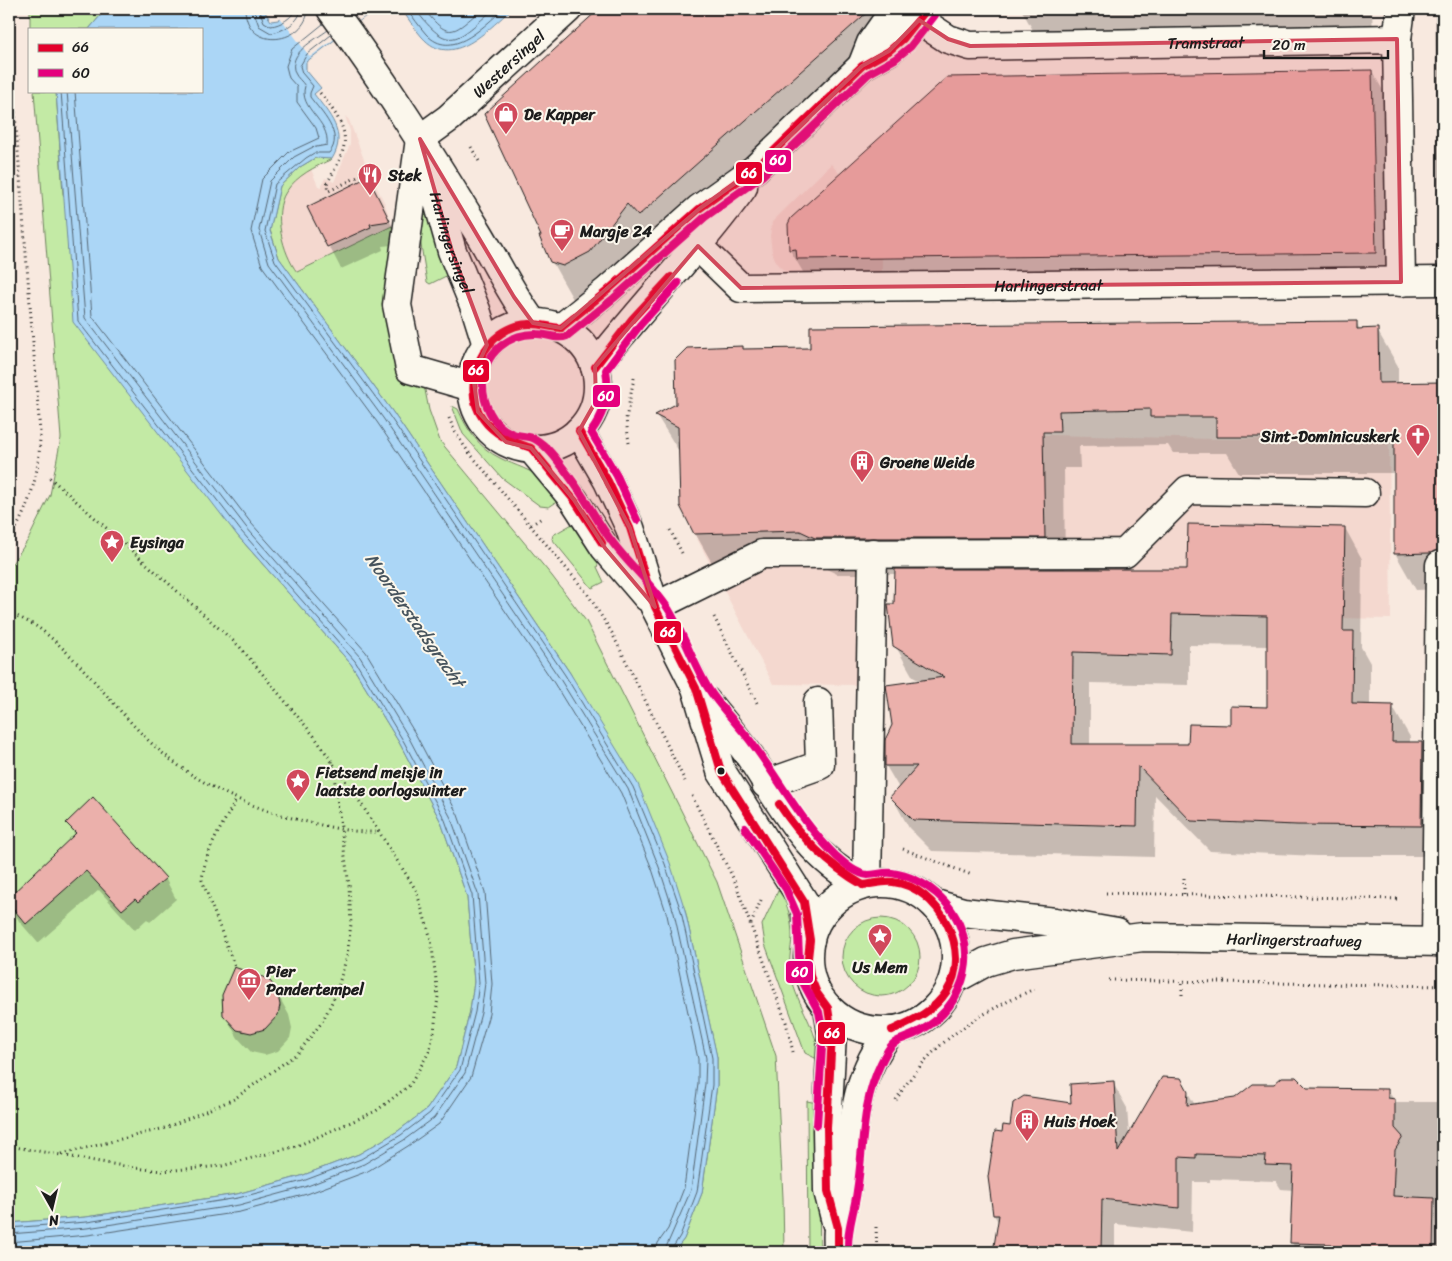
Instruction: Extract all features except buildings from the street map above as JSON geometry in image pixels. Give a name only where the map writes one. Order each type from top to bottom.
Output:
[{"type":"main road","name":"Westersingel","points":[[420,140],[449,118],[568,9]]},
{"type":"main road","points":[[1401,9],[1397,39],[1401,282]]},
{"type":"main road","points":[[561,328],[607,291],[699,209],[755,169],[862,66],[889,52],[911,11]]},
{"type":"main road","name":"Tramstraat","points":[[911,11],[948,39],[970,46],[1397,39]]},
{"type":"main road","name":"Harlingersingel","points":[[339,19],[420,140],[483,240],[514,297],[533,323]]},
{"type":"main road","points":[[420,140],[397,305],[410,369],[472,387]]},
{"type":"main road","name":"Harlingersingel","points":[[420,140],[452,251],[476,310],[487,345]]},
{"type":"main road","points":[[595,367],[632,319],[714,228],[755,169]]},
{"type":"main road","name":"Harlingerstraat","points":[[678,227],[741,288],[1443,281]]},
{"type":"main road","points":[[533,323],[561,328],[576,338],[588,351],[595,367],[598,378],[596,401],[587,422],[557,445],[531,448],[506,442],[494,434],[478,412],[472,387],[476,364],[487,345],[513,326],[533,323]]},
{"type":"main road","points":[[579,430],[608,481],[630,528],[655,607],[696,688],[722,771],[804,902],[810,940]]},
{"type":"main road","points":[[531,448],[574,500],[605,548],[655,607]]},
{"type":"main road","points":[[655,607],[762,554],[1126,553],[1188,490],[1365,492]]},
{"type":"main road","points":[[865,884],[873,553]]},
{"type":"main road","points":[[1440,565],[1438,900],[1440,942]]},
{"type":"main road","points":[[696,688],[750,757],[785,813],[812,845],[841,873],[865,884]]},
{"type":"main road","points":[[766,784],[820,765],[818,702]]},
{"type":"main road","points":[[886,882],[903,885],[920,893],[935,904],[947,921],[955,940],[957,960],[953,980],[943,999],[930,1014],[912,1025],[892,1030],[857,1027],[842,1019],[828,1008],[817,993],[810,976],[808,958],[810,940],[816,921],[828,905],[844,893],[865,884],[886,882]]},
{"type":"main road","name":"Harlingerstraatweg","points":[[935,904],[963,912],[1055,922],[1143,937]]},
{"type":"main road","name":"Harlingerstraatweg","points":[[953,980],[986,962],[1013,954],[1143,937],[1440,942]]},
{"type":"main road","points":[[828,1008],[832,1034],[827,1128],[828,1191],[838,1240]]},
{"type":"main road","points":[[838,1240],[847,1190],[852,1127],[861,1083],[869,1062],[892,1030]]},
{"type":"path","points":[[9,38],[40,441],[37,474],[31,496],[9,541]]},
{"type":"path","points":[[320,93],[338,116],[345,134],[340,158],[326,184],[329,191],[376,168]]},
{"type":"path","points":[[439,378],[446,409],[455,432],[587,593],[612,633],[735,882],[786,1022],[794,1057]]},
{"type":"path","points":[[9,1146],[162,1171],[222,1166],[297,1146],[376,1111],[410,1085],[428,1052],[434,1032],[438,996],[431,939],[416,890],[332,761],[240,647],[49,477]]},
{"type":"path","points":[[9,612],[38,628],[81,669],[141,734],[174,764],[203,784],[236,800],[280,816],[340,830],[360,833],[379,832]]},
{"type":"path","points":[[59,1155],[129,1138],[201,1113],[234,1099],[298,1053],[322,1022],[336,994],[347,956],[351,924],[349,886],[332,761]]},
{"type":"path","points":[[234,965],[202,880],[203,865],[208,853],[236,800]]},
{"type":"path","points":[[866,830],[930,861],[980,878]]},
{"type":"path","points":[[1184,878],[1184,894],[1438,900]]},
{"type":"path","points":[[1100,980],[1443,986]]},
{"type":"path","points":[[1182,981],[1182,995]]},
{"type":"path","points":[[907,1082],[942,1042],[1001,1003],[1038,987]]},
{"type":"highlighted area","points":[[919,20],[948,39],[970,46],[1397,39],[1401,282],[741,288],[698,246],[595,367],[596,401],[579,431],[630,528],[655,607],[605,548],[574,500],[531,448],[506,442],[478,412],[473,375],[487,345],[452,251],[420,139],[514,297],[533,323],[561,328],[699,209],[755,169],[862,66],[889,51]]},
{"type":"shaded area","points":[[345,116],[349,120],[368,170],[385,204],[392,226],[297,272],[279,258],[280,186],[308,162],[318,186],[321,187],[325,178],[334,182],[350,144],[350,131]]},
{"type":"shaded area","points":[[831,164],[882,221],[882,279],[787,274],[777,264],[772,252],[770,236],[772,222]]},
{"type":"shaded area","points":[[893,431],[1217,439],[1389,439],[1391,619],[1173,615],[1173,571],[860,565],[856,685],[773,684],[681,508],[679,457],[729,456]]},
{"type":"green space","points":[[30,9],[106,9],[90,28],[30,28]]},
{"type":"green space","points":[[34,92],[56,92],[63,194],[237,535],[351,664],[400,744],[441,822],[467,897],[474,982],[470,1011],[456,1067],[427,1109],[398,1131],[359,1154],[301,1176],[237,1194],[86,1217],[9,1223],[9,568],[28,540],[50,495],[61,438]]},
{"type":"green space","points":[[315,158],[332,159],[313,168],[295,181],[286,192],[282,201],[280,211],[281,233],[287,255],[297,272],[392,226],[429,410],[440,441],[552,576],[586,621],[717,882],[776,1056],[784,1252],[674,1252],[684,1239],[702,1193],[717,1085],[717,1058],[685,910],[570,673],[392,411],[279,258],[270,230],[280,186],[300,167]]},
{"type":"green space","points":[[421,200],[448,275],[430,284],[427,282],[420,239]]},
{"type":"green space","points":[[452,406],[458,409],[465,424],[480,444],[500,458],[540,478],[549,486],[558,501],[549,507],[540,506],[502,478],[463,434]]},
{"type":"green space","points":[[574,523],[600,559],[597,567],[604,582],[592,588],[552,539],[553,535]]},
{"type":"green space","points":[[778,891],[781,892],[786,903],[791,925],[791,976],[815,1038],[819,1060],[805,1053],[765,944],[762,925]]},
{"type":"green space","points":[[873,918],[889,918],[903,924],[914,935],[920,949],[920,965],[914,979],[903,990],[889,996],[873,996],[859,990],[848,979],[842,965],[842,949],[848,935],[859,924]]},
{"type":"green space","points":[[807,1101],[817,1103],[820,1252],[808,1252]]},
{"type":"water","name":"Noorderstadsgracht","points":[[106,9],[263,9],[271,21],[278,20],[292,9],[375,9],[306,62],[306,70],[321,88],[314,94],[331,116],[335,124],[338,141],[332,159],[315,158],[300,167],[280,186],[270,231],[279,258],[392,411],[570,673],[638,784],[670,863],[685,910],[717,1057],[717,1085],[702,1193],[684,1239],[674,1252],[9,1252],[9,1223],[86,1217],[237,1194],[301,1176],[359,1154],[398,1131],[427,1109],[456,1067],[470,1011],[474,982],[467,897],[441,822],[400,744],[351,664],[237,535],[73,322],[56,92],[202,92],[202,28],[90,28]]},
{"type":"water","points":[[401,9],[512,9],[481,36],[457,48],[445,50],[433,46],[422,37]]},
{"type":"pier","points":[[288,9],[375,9],[310,57],[279,16]]},
{"type":"transit line","name":"66","points":[[561,328],[607,291],[699,209],[755,169],[862,66],[889,51],[903,39],[927,9]]},
{"type":"transit line","name":"60","points":[[848,1252],[866,1110],[875,1078],[890,1047],[898,1040],[914,1034],[934,1022],[944,1012],[959,989],[966,963],[966,949],[959,923],[945,902],[927,886],[916,880],[892,873],[868,875],[859,873],[850,868],[824,843],[802,817],[749,739],[708,688],[663,601],[613,543],[575,484],[550,451],[535,439],[514,434],[498,424],[486,405],[483,382],[488,362],[493,354],[508,341],[527,335],[567,336],[614,298],[705,217],[762,176],[868,74],[895,59],[910,47],[935,15]]},
{"type":"transit line","name":"66","points":[[595,367],[632,319],[671,277]]},
{"type":"transit line","name":"60","points":[[637,520],[617,476],[591,432],[603,410],[607,394],[606,370],[640,325],[678,283]]},
{"type":"transit line","name":"66","points":[[531,448],[498,434],[483,419],[476,405],[473,389],[475,373],[489,345],[501,334],[515,327],[530,324],[561,328]]},
{"type":"transit line","name":"66","points":[[579,431],[608,481],[630,528],[655,607],[696,688],[721,771],[804,902],[810,940],[808,958],[810,976],[817,993],[828,1008],[832,1034],[827,1128],[828,1191],[838,1228],[838,1252]]},
{"type":"transit line","name":"66","points":[[531,448],[574,500],[602,543]]},
{"type":"transit line","name":"66","points":[[779,804],[796,828],[816,850],[838,869],[863,885]]},
{"type":"transit line","name":"60","points":[[745,828],[786,889],[797,914],[800,977],[819,1012],[823,1033],[817,1125]]},
{"type":"transit line","name":"66","points":[[863,885],[893,882],[910,887],[937,908],[947,924],[953,941],[956,958],[954,975],[947,991],[936,1005],[929,1010],[892,1030]]},
{"type":"place","name":"De Kapper","points":[[506,135]]},
{"type":"place","name":"Stek","points":[[370,196]]},
{"type":"place","name":"Margje 24","points":[[562,252]]},
{"type":"place","name":"Sint-Dominicuskerk","points":[[1418,457]]},
{"type":"place","name":"Groene Weide","points":[[862,483]]},
{"type":"place","name":"Eysinga","points":[[112,563]]},
{"type":"place","name":"Fietsend meisje in laatste oorlogswinter","points":[[298,802]]},
{"type":"place","name":"Us Mem","points":[[880,957]]},
{"type":"place","name":"Pier Pandertempel","points":[[249,1001]]},
{"type":"place","name":"Huis Hoek","points":[[1027,1142]]}]
